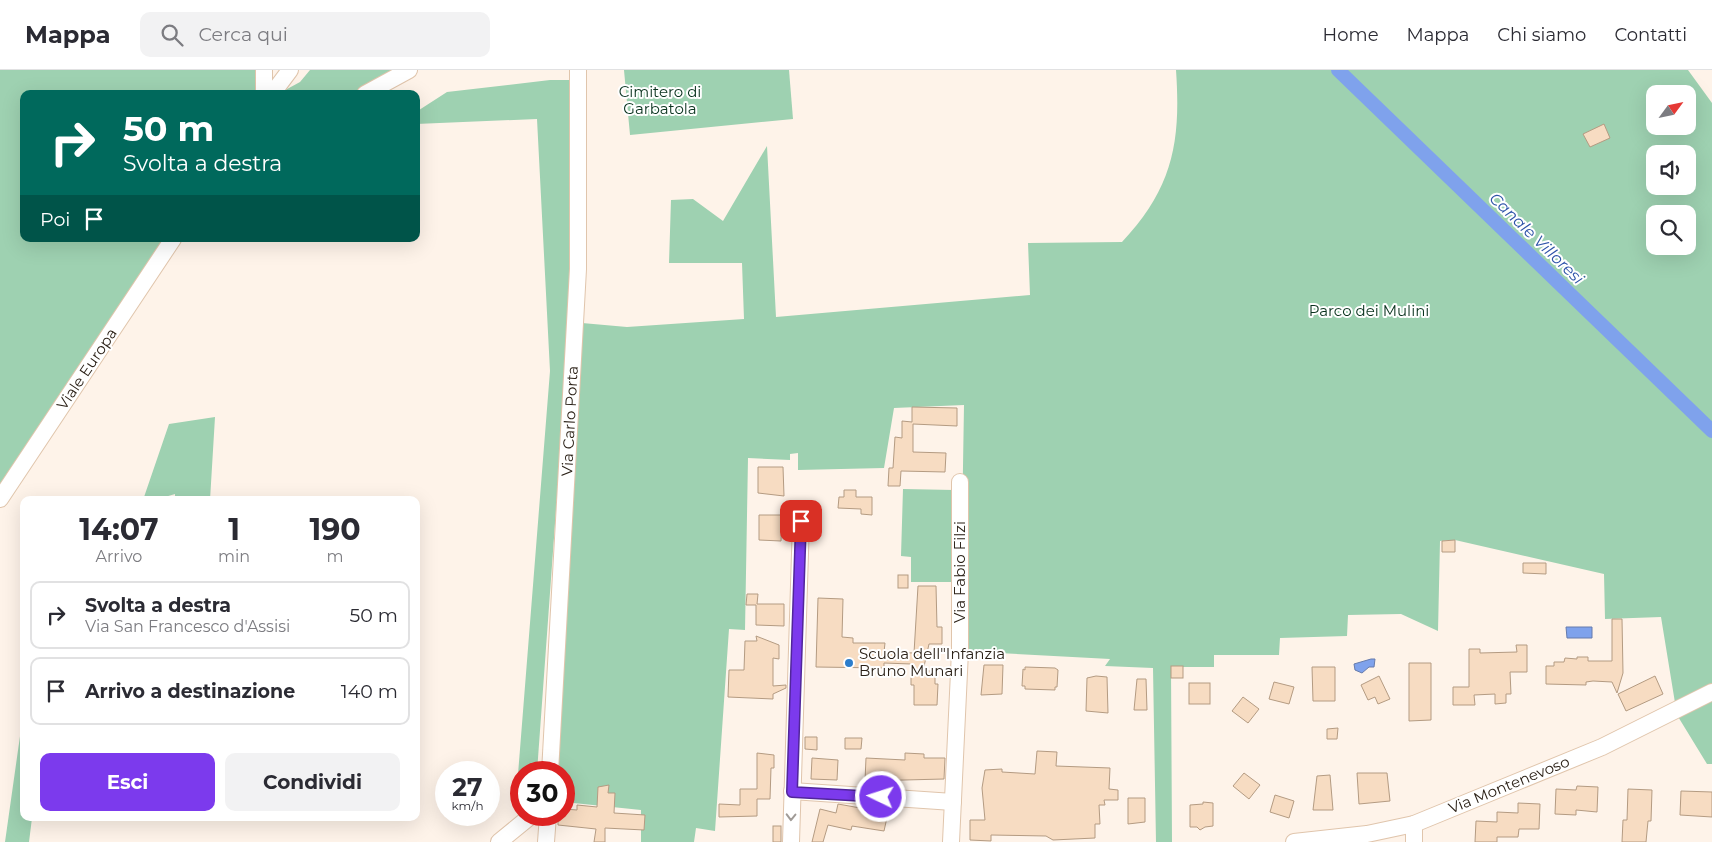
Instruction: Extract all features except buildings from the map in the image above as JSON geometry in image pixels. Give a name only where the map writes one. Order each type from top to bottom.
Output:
[{"type":"street","points":[[264,70],[265,90]]},
{"type":"street","points":[[372,90],[409,70]]},
{"type":"street","name":"Via Carlo Porta","points":[[551,761],[578,269],[578,70]]},
{"type":"street","points":[[275,90],[289,72]]},
{"type":"street","name":"Viale Europa","points":[[0,499],[172,242]]},
{"type":"street","name":"Via Fabio Filzi","points":[[951,842],[960,652],[960,482]]},
{"type":"street","points":[[791,842],[801,521]]},
{"type":"street","name":"Via Montenevoso","points":[[1294,842],[1367,834],[1414,824],[1602,746],[1712,692]]},
{"type":"street","points":[[792,792],[953,802]]},
{"type":"street","points":[[1414,824],[1414,842]]},
{"type":"street","points":[[499,842],[519,826]]},
{"type":"street","points":[[546,842],[547,826]]},
{"type":"green space","points":[[0,70],[259,70],[260,90],[20,90],[20,242],[163,242],[0,487]]},
{"type":"green space","points":[[310,70],[400,70],[373,90],[285,90],[300,82]]},
{"type":"green space","name":"Cimitero di Garbatola","points":[[624,70],[789,70],[793,119],[630,135]]},
{"type":"green space","name":"Parco dei Mulini","points":[[1176,70],[1688,70],[1712,103],[1712,764],[1707,764],[1677,715],[1661,617],[1605,619],[1604,574],[1455,540],[1440,541],[1438,631],[1401,614],[1348,615],[1347,636],[1280,638],[1279,655],[1214,655],[1214,667],[1171,667],[1172,842],[1156,842],[1153,668],[1105,666],[1110,659],[960,651],[964,405],[894,408],[884,468],[798,470],[798,453],[790,454],[790,460],[748,458],[745,630],[729,629],[715,831],[696,828],[694,842],[641,842],[641,810],[575,803],[575,761],[555,761],[582,323],[627,327],[744,319],[742,263],[669,263],[671,200],[693,199],[723,221],[767,146],[776,317],[1030,295],[1028,243],[1122,242],[1139,222],[1163,183],[1175,142],[1177,120]]},
{"type":"green space","points":[[550,80],[571,80],[571,303],[538,761],[519,761],[550,371],[537,119],[420,124],[420,109],[447,92]]},
{"type":"green space","points":[[215,417],[210,496],[175,496],[175,494],[168,496],[144,496],[169,424]]},
{"type":"green space","points":[[903,489],[954,490],[954,582],[911,582],[911,557],[901,556]]},
{"type":"green space","points":[[20,736],[20,821],[32,821],[29,842],[5,842]]},
{"type":"water","points":[[1566,627],[1592,627],[1592,638],[1567,638]]},
{"type":"water","points":[[1375,659],[1374,667],[1369,667],[1362,673],[1355,670],[1354,664]]},
{"type":"waterway","name":"Canale Villoresi","points":[[1338,70],[1712,431]]},
{"type":"place","name":"Scuola dell\"Infanzia Bruno Munari","points":[[849,663]]},
{"type":"route","points":[[801,521],[792,792],[881,797]]}]
